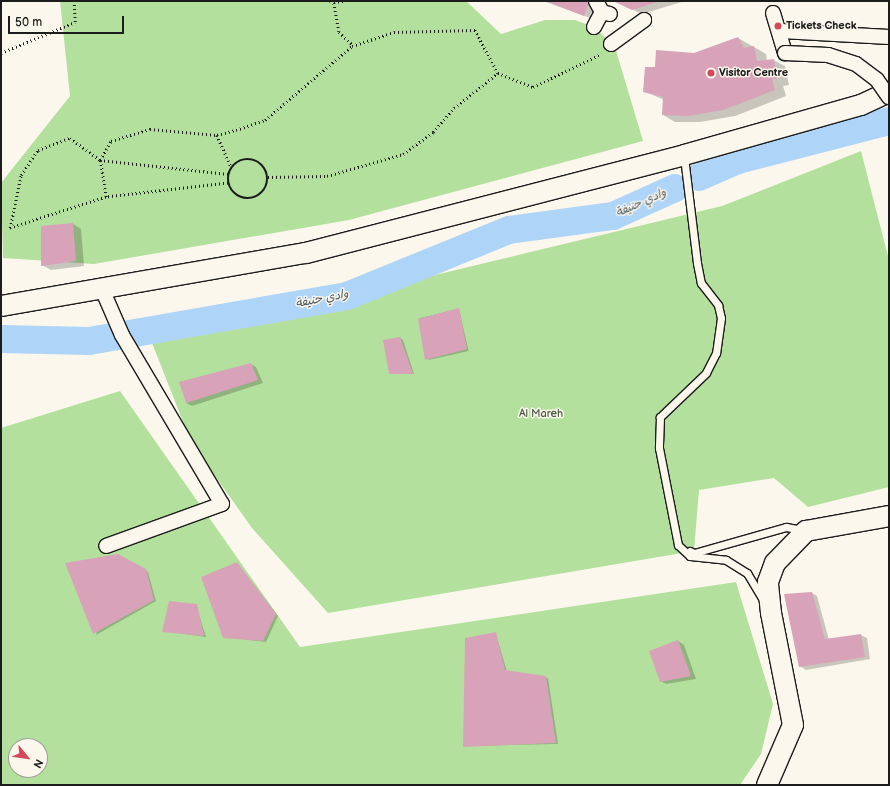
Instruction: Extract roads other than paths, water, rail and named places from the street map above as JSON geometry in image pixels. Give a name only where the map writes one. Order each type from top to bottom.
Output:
[{"type":"main road","points":[[1,306],[306,253],[684,155],[861,105],[889,92]]},
{"type":"main road","points":[[767,785],[793,725],[771,613],[768,582],[775,563],[806,532],[889,516]]},
{"type":"street","points":[[594,27],[603,9]]},
{"type":"street","points":[[773,14],[781,31],[785,53],[828,55],[856,64],[877,80],[889,97]]},
{"type":"street","points":[[611,44],[644,20]]},
{"type":"street","points":[[781,31],[889,37]]},
{"type":"street","points":[[102,289],[122,335],[222,504],[106,546]]},
{"type":"lane","points":[[684,155],[697,263],[701,283],[718,305],[721,318],[716,353],[706,372],[660,417],[659,448],[678,544],[690,556],[726,560],[747,573],[771,613]]},
{"type":"lane","points":[[678,544],[694,554],[786,527],[806,532]]},
{"type":"waterway","name":"وادي حنيفة","points":[[699,177],[738,160],[889,121]]},
{"type":"waterway","name":"وادي حنيفة","points":[[1,339],[89,341],[347,296],[509,230],[613,216],[675,188]]},
{"type":"place","name":"Tickets Check","points":[[778,26]]},
{"type":"place","name":"Visitor Centre","points":[[711,73]]},
{"type":"park label","name":"Al Mareh","points":[[541,414]]}]
